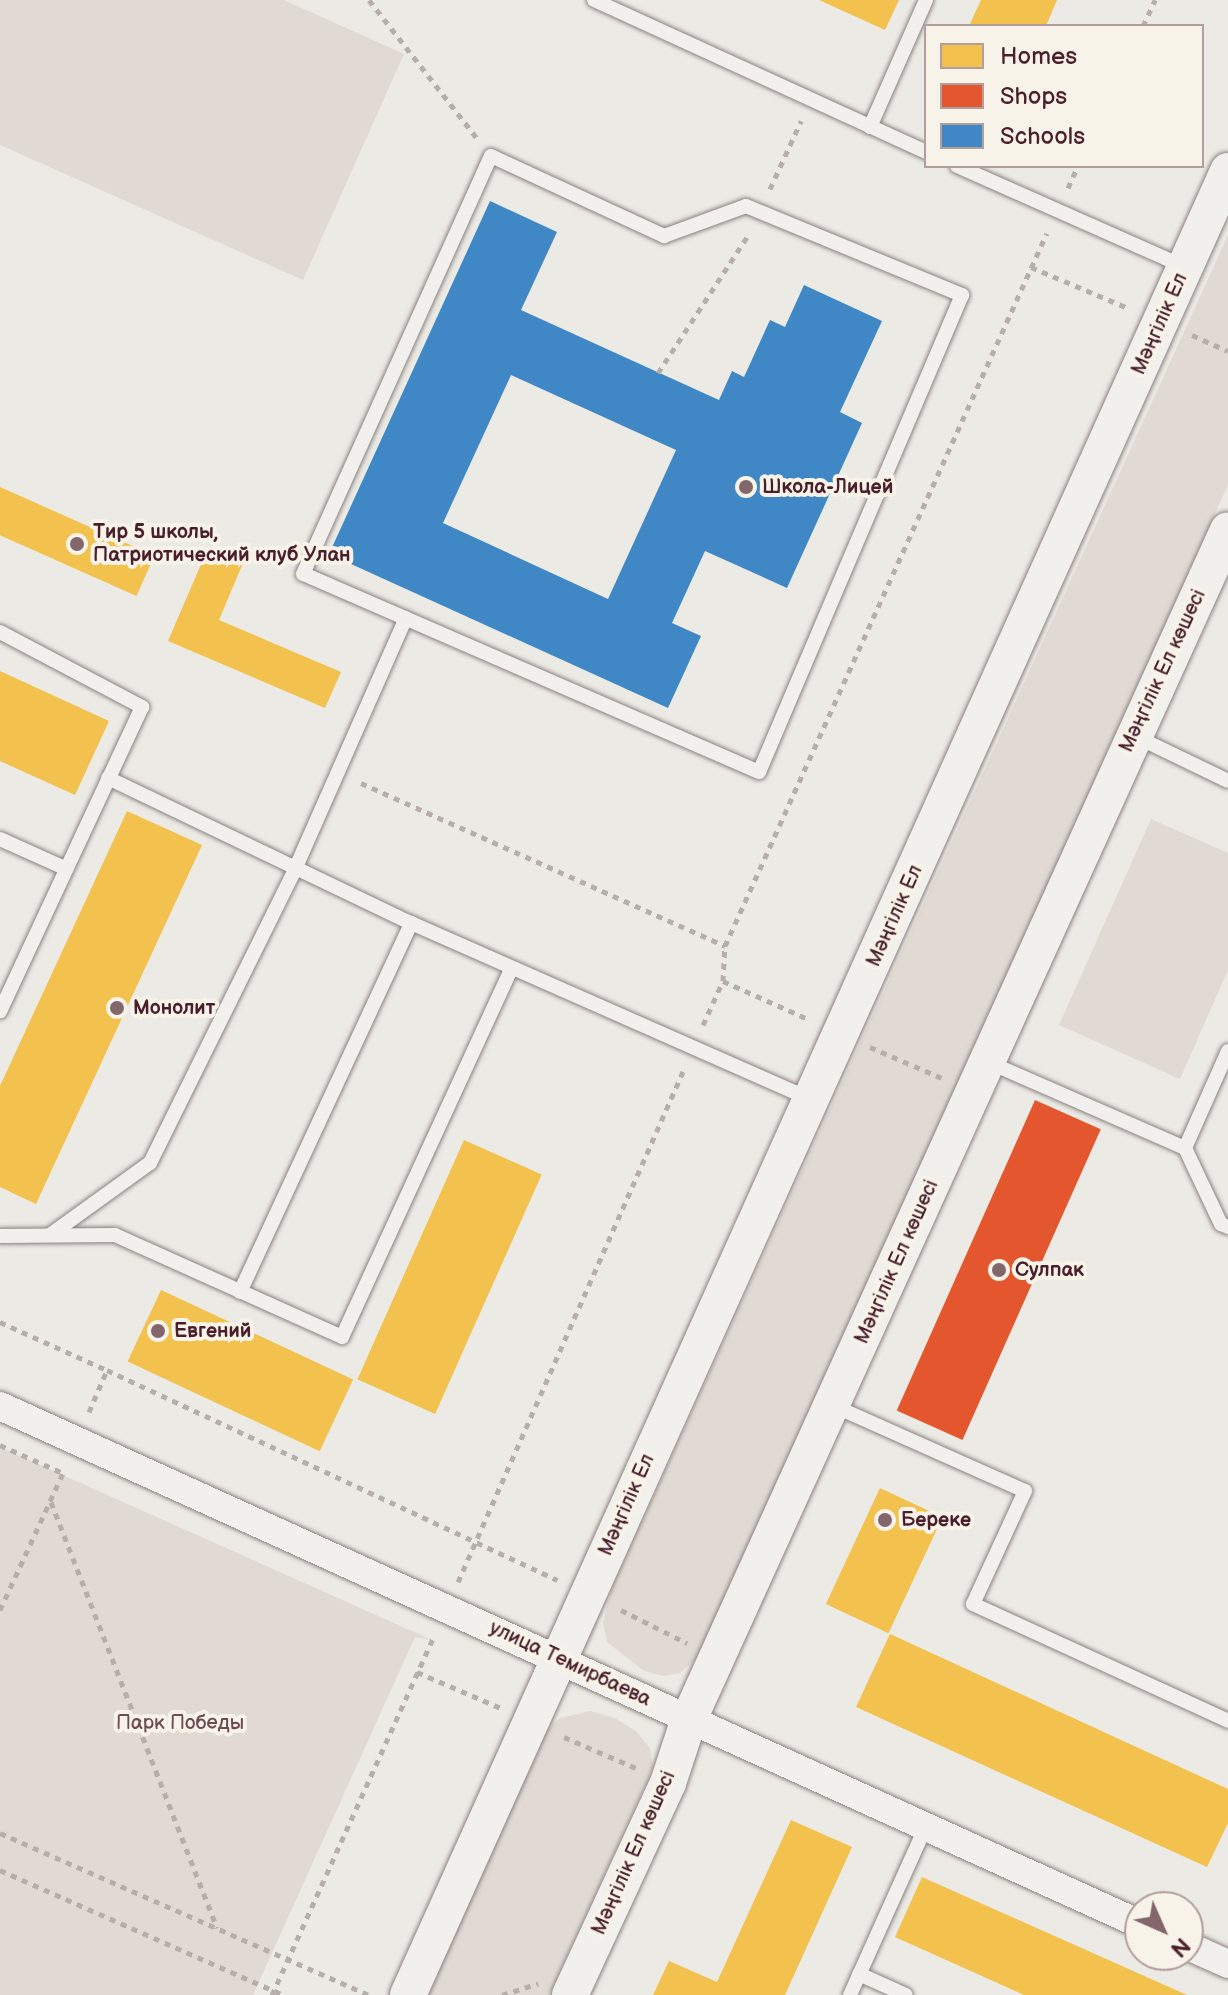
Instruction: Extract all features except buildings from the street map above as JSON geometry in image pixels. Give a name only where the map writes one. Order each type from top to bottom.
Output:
[{"type":"street","name":"Мәңгілік Ел","points":[[558,1658],[1228,171]]},
{"type":"street","name":"Мәңгілік Ел көшесі","points":[[570,1995],[668,1783],[689,1719],[834,1406],[1132,735],[1228,530]]},
{"type":"street","name":"улица Темирбаева","points":[[0,1406],[1124,1917]]},
{"type":"street","points":[[408,1995],[558,1658]]},
{"type":"street","points":[[1204,1953],[1228,1964]]},
{"type":"lane","points":[[594,0],[924,151]]},
{"type":"lane","points":[[870,127],[926,0]]},
{"type":"lane","points":[[491,156],[664,236],[746,206],[760,212],[962,295],[759,772],[303,574],[491,156]]},
{"type":"lane","points":[[961,168],[1185,267]]},
{"type":"lane","points":[[49,1235],[150,1163],[296,867],[406,618]]},
{"type":"lane","points":[[0,632],[142,707],[0,1012]]},
{"type":"lane","points":[[1132,735],[1228,781]]},
{"type":"lane","points":[[108,778],[411,923],[812,1099]]},
{"type":"lane","points":[[0,839],[67,869]]},
{"type":"lane","points":[[240,1292],[411,923]]},
{"type":"lane","points":[[0,1236],[115,1235],[342,1337],[512,968]]},
{"type":"lane","points":[[1185,1148],[1228,1051]]},
{"type":"lane","points":[[987,1061],[1185,1148],[1221,1224],[1228,1227]]},
{"type":"lane","points":[[834,1406],[1025,1491],[973,1604],[1228,1721]]},
{"type":"lane","points":[[850,1995],[926,1826]]},
{"type":"lane","points":[[859,1974],[906,1995]]},
{"type":"path","points":[[369,0],[491,156]]},
{"type":"path","points":[[1144,24],[1155,0]]},
{"type":"path","points":[[658,373],[760,212],[811,99]]},
{"type":"path","points":[[273,1993],[723,981],[725,946],[1077,168]]},
{"type":"path","points":[[337,772],[725,946]]},
{"type":"path","points":[[0,1322],[107,1370]]},
{"type":"path","points":[[51,1502],[217,1928]]},
{"type":"path","points":[[417,1672],[512,1713]]},
{"type":"path","points":[[549,1731],[640,1770]]},
{"type":"path","points":[[0,1833],[369,1995]]},
{"type":"path","points":[[0,1870],[273,1993],[284,1995]]},
{"type":"green space","points":[[0,0],[284,0],[404,54],[303,280],[0,145]]},
{"type":"green space","points":[[1228,235],[1228,485],[697,1658],[680,1673],[663,1676],[644,1671],[607,1642],[603,1623],[612,1588]]},
{"type":"green space","points":[[1151,819],[1228,853],[1228,970],[1180,1079],[1059,1025]]},
{"type":"green space","name":"Парк Победы","points":[[0,1447],[432,1640],[415,1637],[253,1995],[0,1995]]},
{"type":"green space","points":[[590,1711],[615,1718],[636,1731],[650,1748],[653,1768],[549,1995],[425,1995],[543,1733],[560,1718]]},
{"type":"place","name":"Школа-Лицей","points":[[746,487]]},
{"type":"place","name":"Тир 5 школы, Патриотический клуб Улан","points":[[77,544]]},
{"type":"place","name":"Монолит","points":[[117,1008]]},
{"type":"place","name":"Сулпак","points":[[999,1270]]},
{"type":"place","name":"Евгений","points":[[158,1331]]},
{"type":"place","name":"Береке","points":[[885,1520]]}]
